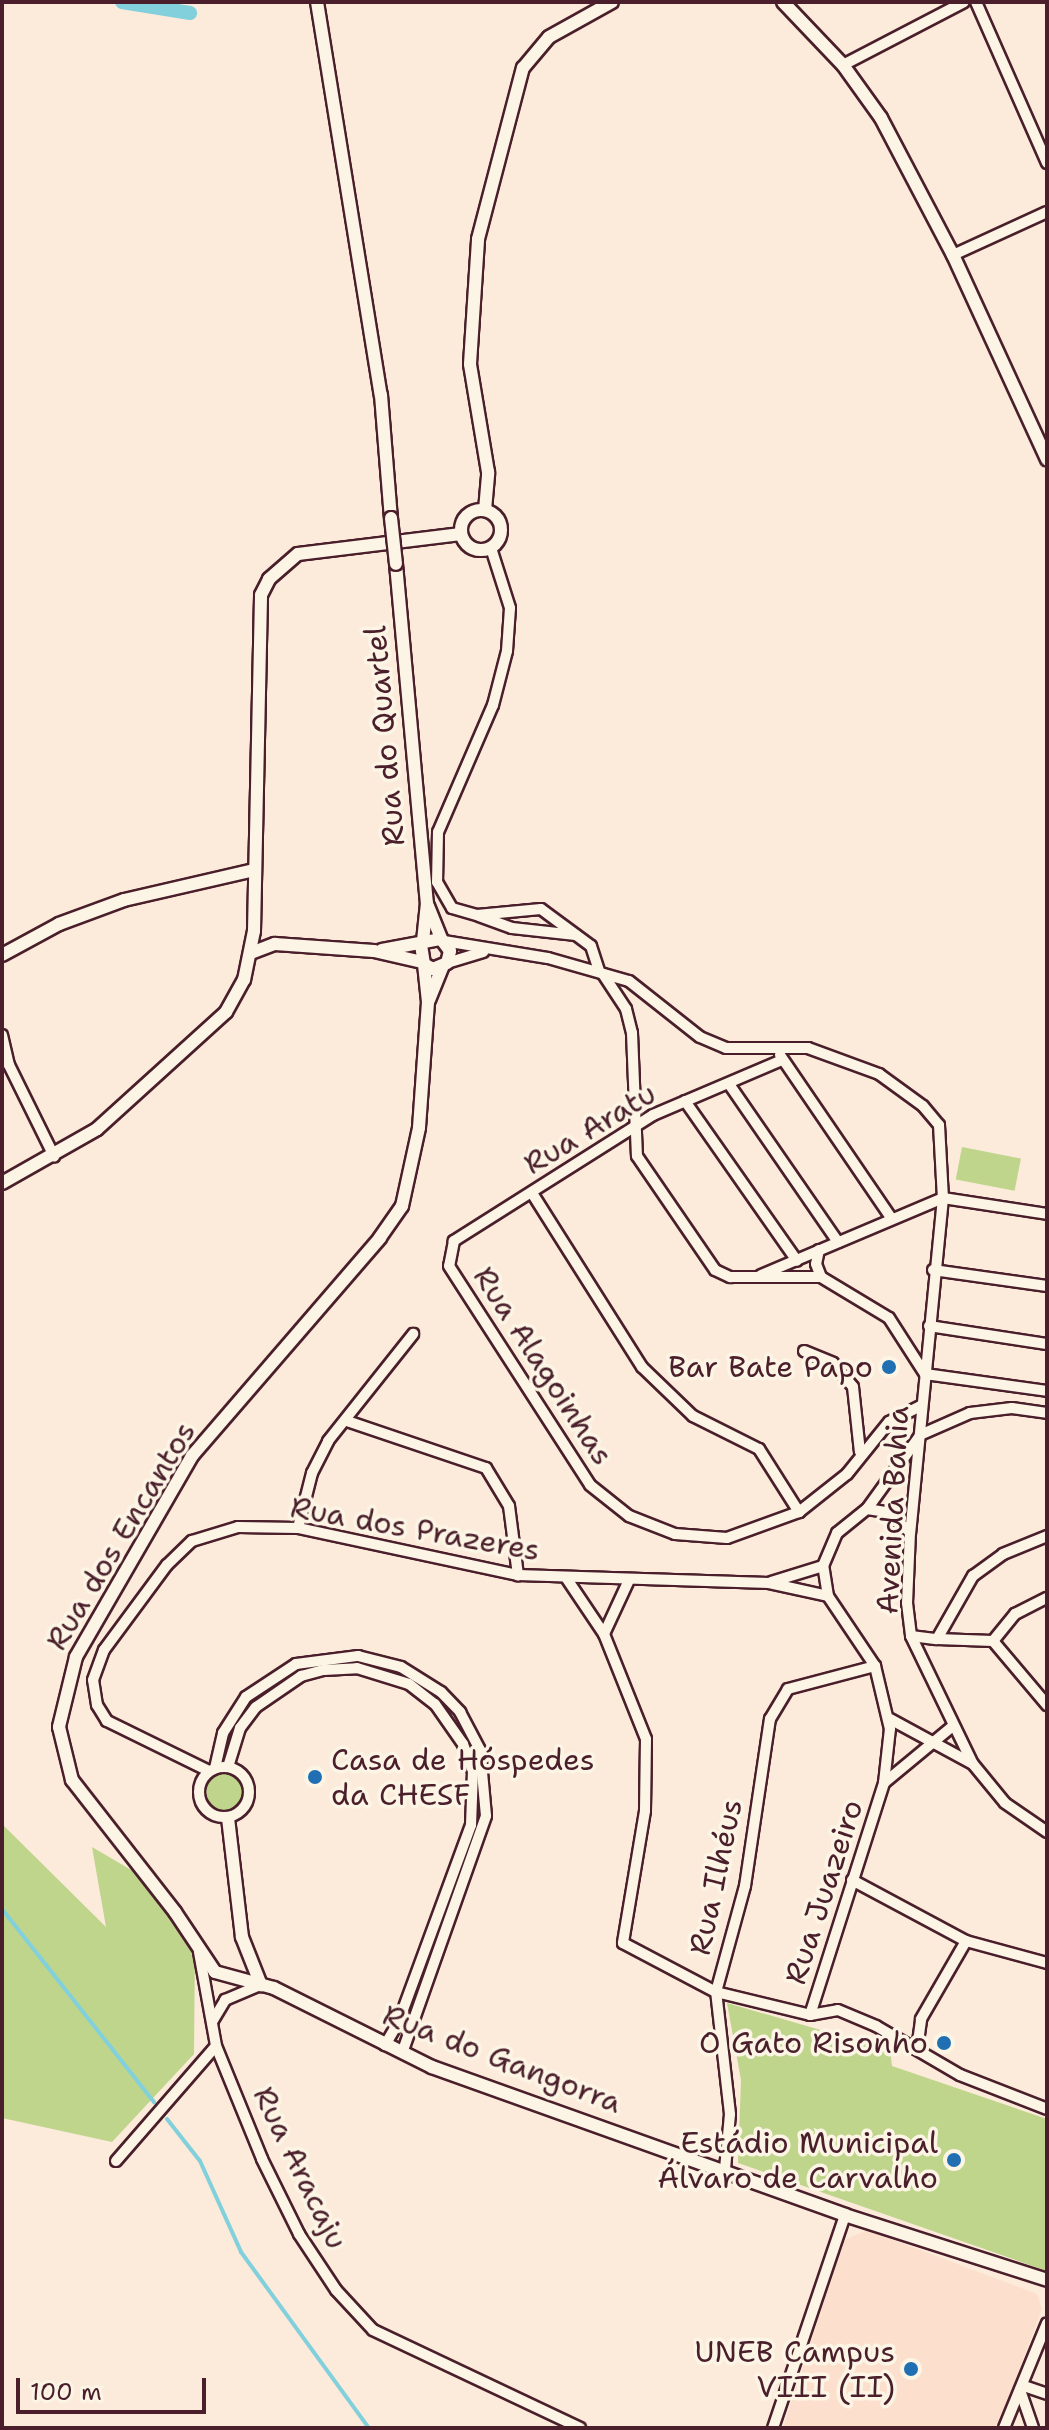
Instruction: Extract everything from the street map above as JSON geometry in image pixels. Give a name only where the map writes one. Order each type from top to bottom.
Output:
[{"type":"street","name":"Rua do Quartel","points":[[317,2],[381,395],[427,903],[423,963]]},
{"type":"street","points":[[485,510],[488,472],[470,364],[478,239],[523,68],[549,37],[612,2]]},
{"type":"street","points":[[783,2],[843,65],[881,118],[953,255],[1047,459]]},
{"type":"street","points":[[843,65],[964,2]]},
{"type":"street","points":[[976,2],[1047,163]]},
{"type":"street","points":[[953,255],[1047,212]]},
{"type":"street","points":[[461,534],[469,514],[485,510]]},
{"type":"street","points":[[461,534],[478,551],[491,548],[501,533],[498,520],[485,510]]},
{"type":"street","points":[[2,1183],[97,1129],[226,1012],[244,980],[254,931],[261,595],[269,579],[298,554],[461,534]]},
{"type":"street","name":"Rua do Quartel","points":[[491,548],[510,608],[507,651],[493,705],[438,832],[437,882],[452,908],[512,928],[577,935]]},
{"type":"street","points":[[2,955],[59,924],[124,900],[254,870]]},
{"type":"street","name":"Rua do Quartel","points":[[427,903],[450,951],[445,965]]},
{"type":"street","points":[[477,915],[541,909],[591,946],[601,972],[626,1009],[632,1033],[632,1128],[637,1156],[704,1257],[730,1277],[821,1277],[889,1318],[925,1374],[1047,1391]]},
{"type":"street","points":[[254,931],[275,944]]},
{"type":"street","points":[[374,951],[443,940]]},
{"type":"street","name":"Avenida Bahia","points":[[443,940],[601,972],[629,981],[700,1037],[726,1048],[780,1054],[808,1048],[879,1074],[923,1106],[941,1134],[943,1198],[933,1270],[910,1532],[907,1603],[911,1636],[973,1764],[1005,1803],[1047,1832]]},
{"type":"street","points":[[251,953],[275,944],[374,951],[445,965],[486,951]]},
{"type":"street","name":"Rua dos Encantos","points":[[261,1985],[215,1972],[175,1912],[72,1780],[59,1727],[64,1689],[76,1657],[192,1456],[380,1238],[402,1206],[419,1128],[428,1002],[423,963]]},
{"type":"street","name":"Rua dos Encantos","points":[[428,1002],[445,965]]},
{"type":"street","points":[[2,1035],[5,1065],[54,1156]]},
{"type":"street","points":[[780,1054],[891,1218]]},
{"type":"street","name":"Rua Aratu","points":[[449,1266],[454,1241],[632,1128],[685,1101],[729,1084],[780,1054]]},
{"type":"street","points":[[729,1084],[838,1242]]},
{"type":"street","points":[[685,1101],[797,1261]]},
{"type":"street","points":[[532,1193],[642,1367],[693,1416],[759,1449],[799,1512]]},
{"type":"street","points":[[751,1278],[943,1198],[1047,1214]]},
{"type":"street","points":[[819,1250],[816,1264],[821,1277]]},
{"type":"street","name":"Rua Alagoinhas","points":[[449,1266],[590,1485],[629,1516],[675,1534],[713,1538],[799,1512],[847,1474],[860,1452],[889,1422],[922,1405]]},
{"type":"street","points":[[933,1270],[1047,1286]]},
{"type":"street","points":[[929,1326],[1047,1344]]},
{"type":"street","points":[[298,1528],[312,1473],[328,1441],[347,1421],[413,1334]]},
{"type":"street","points":[[804,1351],[833,1363],[853,1387],[860,1452]]},
{"type":"street","points":[[828,1596],[823,1566],[837,1533],[867,1509],[920,1435],[970,1413],[1012,1408],[1047,1413]]},
{"type":"street","points":[[347,1421],[486,1468],[509,1506],[518,1575]]},
{"type":"street","points":[[867,1509],[887,1512],[910,1532]]},
{"type":"street","name":"Rua dos Prazeres","points":[[212,1769],[124,1734],[107,1721],[97,1705],[93,1680],[104,1650],[167,1565],[192,1541],[238,1527],[298,1528],[518,1575],[567,1579],[769,1583],[828,1596]]},
{"type":"street","points":[[937,1639],[973,1576],[1003,1554],[1047,1536]]},
{"type":"street","name":"Rua dos Prazeres","points":[[769,1583],[823,1566]]},
{"type":"street","points":[[567,1579],[604,1634],[646,1739],[645,1811],[622,1927],[629,1950],[716,1992],[810,2015],[838,2010],[917,2049],[960,2075],[1047,2109]]},
{"type":"street","points":[[604,1634],[629,1580]]},
{"type":"street","name":"Rua Juazeiro","points":[[810,2015],[884,1783],[890,1719],[875,1666],[828,1596]]},
{"type":"street","points":[[993,1641],[1015,1614],[1047,1598]]},
{"type":"street","points":[[911,1636],[993,1641],[1047,1705]]},
{"type":"street","points":[[212,1769],[228,1767],[241,1772],[250,1790],[245,1808],[228,1818],[211,1815],[200,1802],[199,1785],[212,1769],[223,1733],[246,1697],[296,1664],[357,1662],[416,1674],[460,1712],[479,1770],[486,1816],[402,2053]]},
{"type":"street","points":[[228,1767],[240,1728],[256,1707],[301,1676],[357,1662],[409,1684],[449,1720],[479,1770],[471,1825],[399,2021],[385,2045]]},
{"type":"street","name":"Rua Ilhéus","points":[[725,2169],[730,2114],[716,1992],[745,1886],[770,1719],[779,1702],[800,1684],[875,1666]]},
{"type":"street","points":[[409,1684],[416,1674]]},
{"type":"street","points":[[246,1697],[256,1707]]},
{"type":"street","points":[[449,1720],[460,1712]]},
{"type":"street","name":"Avenida Bahia","points":[[890,1719],[937,1741],[973,1764]]},
{"type":"street","name":"Rua Juazeiro","points":[[884,1783],[953,1726]]},
{"type":"street","points":[[211,2024],[225,2000],[261,1985],[242,1937],[228,1818]]},
{"type":"street","points":[[852,1880],[966,1941],[1047,1963]]},
{"type":"street","points":[[451,1883],[463,1887]]},
{"type":"street","points":[[917,2049],[921,2019],[966,1941]]},
{"type":"street","name":"Rua Aracaju","points":[[199,1952],[216,2046],[262,2159],[299,2234],[336,2290],[373,2330],[580,2428]]},
{"type":"street","name":"Rua do Gangorra","points":[[261,1985],[402,2053],[845,2215],[1047,2280]]},
{"type":"street","points":[[116,2161],[216,2046]]},
{"type":"street","points":[[773,2428],[845,2215]]},
{"type":"street","points":[[1004,2428],[1023,2389],[1047,2323]]},
{"type":"street","points":[[1023,2389],[1047,2394]]},
{"type":"street","points":[[1023,2389],[1033,2428]]},
{"type":"shaded area","name":"UNEB Campus VIII (II)","points":[[867,2230],[1037,2294],[1042,2309],[997,2428],[783,2428],[844,2240]]},
{"type":"green space","points":[[962,1147],[1021,1158],[1015,1191],[956,1179]]},
{"type":"green space","points":[[224,1769],[240,1776],[247,1792],[240,1808],[224,1815],[208,1808],[201,1792],[208,1776]]},
{"type":"green space","points":[[2,1824],[106,1927],[92,1847],[133,1871],[195,1945],[194,2054],[112,2142],[2,2118]]},
{"type":"green space","points":[[727,2003],[890,2050],[892,2066],[1047,2119],[1047,2271],[738,2163],[741,2080]]},
{"type":"waterway","points":[[122,2],[190,13]]},
{"type":"waterway","points":[[2,1909],[154,2102]]},
{"type":"waterway","points":[[167,2119],[200,2161],[241,2252],[369,2428]]},
{"type":"place","name":"Bar Bate Papo","points":[[889,1367]]},
{"type":"place","name":"Casa de Hóspedes da CHESF","points":[[315,1777]]},
{"type":"place","name":"O Gato Risonho","points":[[944,2043]]},
{"type":"place","name":"Estádio Municipal Álvaro de Carvalho","points":[[954,2160]]},
{"type":"place","name":"UNEB Campus VIII (II)","points":[[911,2369]]}]
